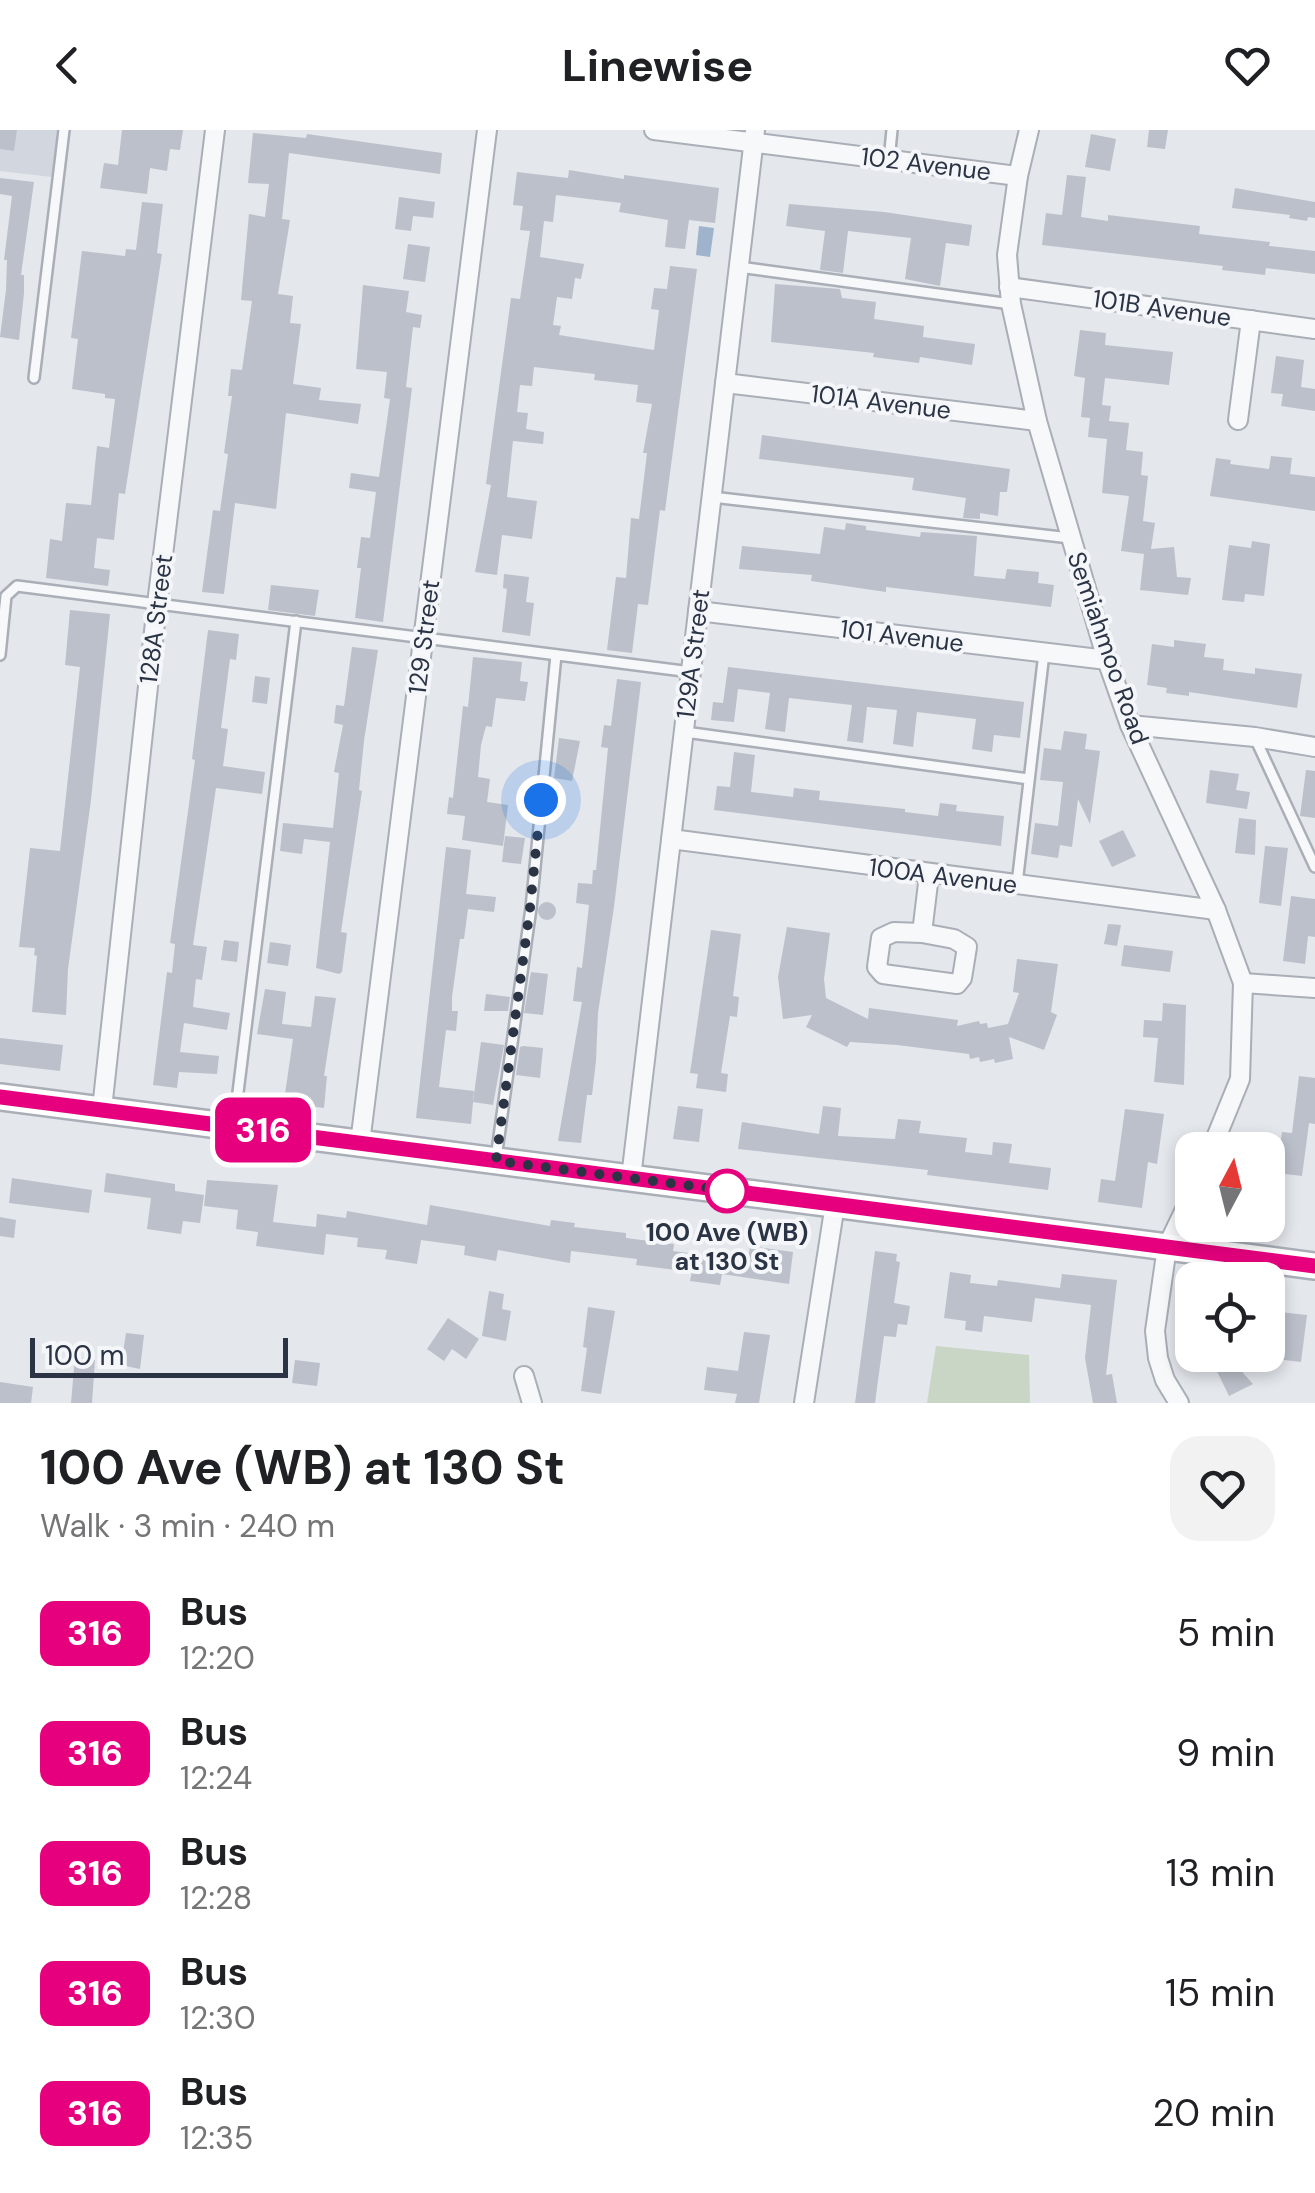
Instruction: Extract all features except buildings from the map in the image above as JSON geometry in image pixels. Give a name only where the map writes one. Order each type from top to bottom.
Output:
[{"type":"street","name":"128A Street","points":[[102,1110],[216,130]]},
{"type":"street","name":"129 Street","points":[[360,1143],[487,130]]},
{"type":"street","name":"102 Avenue","points":[[654,130],[754,136],[889,160],[1018,176]]},
{"type":"street","name":"Semiahmoo Road","points":[[1030,130],[1018,176],[1007,255],[1010,296],[1038,422],[1106,660],[1130,724],[1216,910],[1243,982],[1240,1079],[1218,1132]]},
{"type":"street","name":"129A Street","points":[[630,1178],[754,136]]},
{"type":"street","name":"101B Avenue","points":[[1010,296],[1315,329]]},
{"type":"street","points":[[1238,420],[1251,320]]},
{"type":"street","name":"101A Avenue","points":[[725,383],[1038,422]]},
{"type":"street","name":"101 Avenue","points":[[698,611],[1106,660]]},
{"type":"street","points":[[1130,724],[1315,747]]},
{"type":"street","name":"100A Avenue","points":[[671,839],[1216,910]]},
{"type":"street","points":[[922,933],[929,875]]},
{"type":"street","points":[[894,932],[922,933],[954,939],[967,948],[962,978],[957,984],[883,974],[877,967],[882,938],[894,932]]},
{"type":"street","points":[[1243,982],[1315,988]]},
{"type":"street","points":[[0,1097],[1315,1266]]},
{"type":"street","points":[[804,1403],[834,1204]]},
{"type":"street","points":[[1175,1230],[1167,1247],[1155,1331],[1158,1358],[1179,1403]]},
{"type":"street","points":[[524,1376],[532,1403]]},
{"type":"lane","points":[[34,378],[64,130]]},
{"type":"lane","points":[[889,160],[892,130]]},
{"type":"lane","points":[[739,267],[1010,296]]},
{"type":"lane","points":[[712,497],[1070,538]]},
{"type":"lane","points":[[0,655],[6,596],[17,586],[691,672]]},
{"type":"lane","points":[[234,1126],[296,621]]},
{"type":"lane","points":[[1016,886],[1044,653]]},
{"type":"lane","points":[[496,1161],[530,908],[556,654]]},
{"type":"lane","points":[[684,732],[1029,778]]},
{"type":"lane","points":[[1255,737],[1315,867]]},
{"type":"shaded area","points":[[0,130],[57,130],[52,177],[0,171]]},
{"type":"green space","points":[[936,1346],[1029,1355],[1030,1403],[927,1403]]},
{"type":"water","points":[[699,226],[714,228],[710,257],[696,255]]},
{"type":"bus line","name":"316","points":[[0,1097],[1315,1266]]},
{"type":"place","name":"100 Ave (WB) at 130 St","points":[[727,1191]]},
{"type":"route","points":[[541,800],[496,1161],[732,1191],[727,1191]]}]
